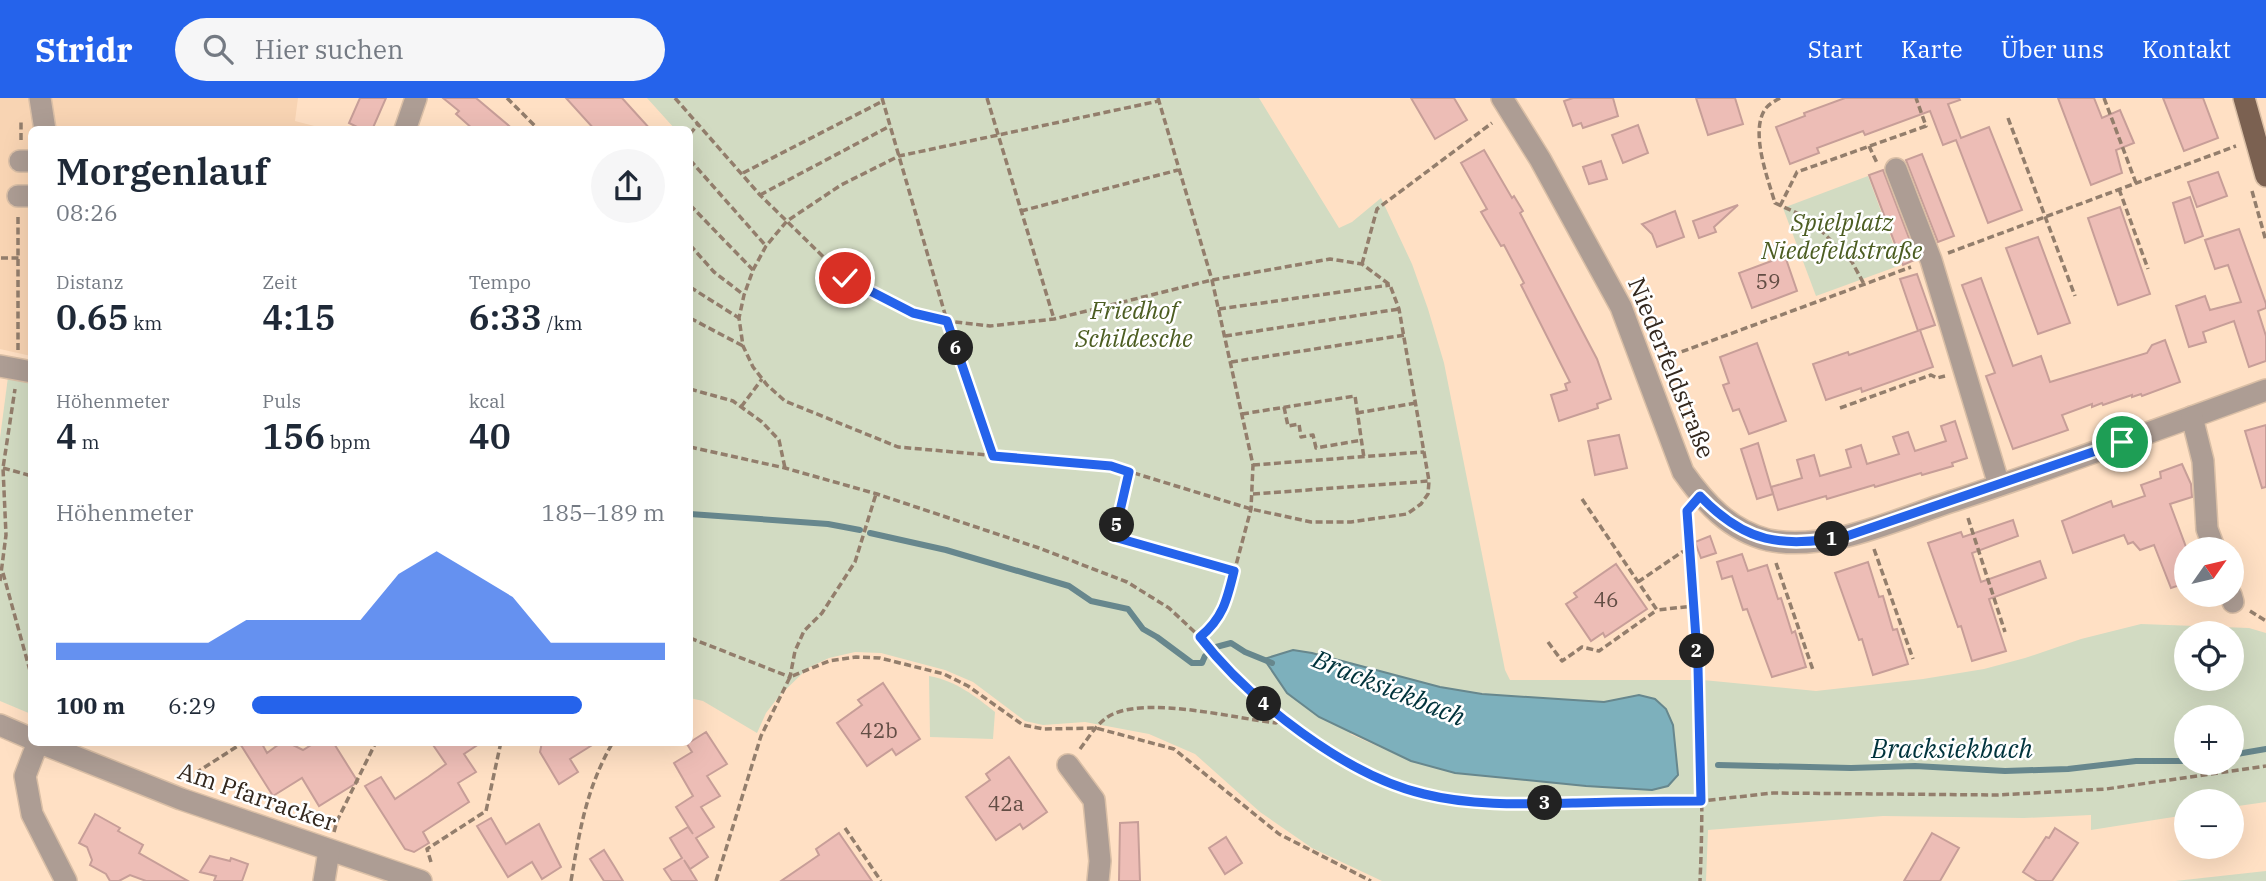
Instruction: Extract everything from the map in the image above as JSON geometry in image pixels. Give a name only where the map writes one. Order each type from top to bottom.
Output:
[{"type":"main road","points":[[2244,98],[2266,176]]},
{"type":"street","points":[[40,98],[44,126]]},
{"type":"street","points":[[406,126],[416,98]]},
{"type":"street","name":"Niederfeldstraße","points":[[1506,104],[1540,159],[1621,307],[1683,472],[1700,496],[1718,514],[1739,528],[1769,540],[1805,543],[1844,537],[2266,390]]},
{"type":"street","points":[[1896,169],[1931,260],[1999,485]]},
{"type":"street","points":[[2192,417],[2203,461],[2210,537]]},
{"type":"street","points":[[0,725],[28,737]]},
{"type":"street","points":[[36,746],[25,776],[32,814],[66,881]]},
{"type":"street","name":"Am Pfarracker","points":[[48,746],[181,799],[329,850],[427,876]]},
{"type":"street","points":[[1068,765],[1094,800],[1100,861],[1098,881]]},
{"type":"street","points":[[324,881],[329,850]]},
{"type":"path","points":[[507,98],[535,126]]},
{"type":"path","points":[[675,98],[760,195],[787,221],[845,278],[913,313],[947,321],[990,326],[1054,318],[1212,280],[1330,259],[1362,264],[1390,285],[1405,335],[1429,481],[1428,495],[1407,514],[1351,522],[1311,522],[1251,509],[1111,466],[898,447],[785,401],[762,379],[743,346],[739,318],[753,270],[766,246],[787,221],[841,186],[899,156],[997,137],[1159,99],[1212,280],[1254,465],[1251,509],[1228,595],[1216,624],[1200,637]]},
{"type":"path","points":[[987,98],[1054,318]]},
{"type":"path","points":[[1780,98],[1765,109],[1760,132],[1761,155],[1775,203],[1810,219],[1852,261],[1864,284]]},
{"type":"path","points":[[1780,206],[1797,172],[1926,126],[1916,98]]},
{"type":"path","points":[[2104,98],[2136,183]]},
{"type":"path","points":[[743,173],[883,99],[947,321],[993,456]]},
{"type":"path","points":[[1362,264],[1377,209],[1506,104]]},
{"type":"path","points":[[22,111],[24,157]]},
{"type":"path","points":[[2008,118],[2075,296]]},
{"type":"path","points":[[693,130],[698,124]]},
{"type":"path","points":[[760,195],[890,126]]},
{"type":"path","points":[[693,163],[766,246]]},
{"type":"path","points":[[1020,211],[1178,170]]},
{"type":"path","points":[[2119,189],[2148,269]]},
{"type":"path","points":[[0,581],[6,535],[3,468],[16,369],[23,202]]},
{"type":"path","points":[[693,208],[753,270]]},
{"type":"path","points":[[693,248],[714,272],[744,295]]},
{"type":"path","points":[[1,258],[19,258]]},
{"type":"path","points":[[1219,309],[1390,285]]},
{"type":"path","points":[[693,289],[739,318]]},
{"type":"path","points":[[1225,336],[1399,309]]},
{"type":"path","points":[[693,320],[743,346]]},
{"type":"path","points":[[1230,362],[1405,335]]},
{"type":"path","points":[[1840,408],[1931,375],[1937,378],[1964,369]]},
{"type":"path","points":[[741,407],[762,379]]},
{"type":"path","points":[[693,390],[733,401],[762,422],[779,440],[785,468]]},
{"type":"path","points":[[1242,414],[1355,396],[1364,458]]},
{"type":"path","points":[[1357,413],[1416,403]]},
{"type":"path","points":[[1284,407],[1288,426],[1299,424],[1301,437],[1313,435],[1316,448],[1362,440]]},
{"type":"path","points":[[693,448],[785,468],[877,494],[1039,548],[1127,582],[1169,608],[1200,637],[1235,678],[1282,718],[1330,751],[1380,780],[1424,794],[1520,804],[1701,801],[1773,793],[1997,794],[2106,789],[2266,766]]},
{"type":"path","points":[[1254,465],[1424,452]]},
{"type":"path","points":[[3,468],[28,475]]},
{"type":"path","points":[[1129,472],[1114,537],[1234,571]]},
{"type":"path","points":[[1252,494],[1429,481]]},
{"type":"path","points":[[716,881],[761,736],[790,677],[795,651],[804,631],[822,613],[855,562],[877,494]]},
{"type":"path","points":[[1700,496],[1687,511],[1694,606],[1701,801],[1700,881]]},
{"type":"path","points":[[1961,498],[2005,632]]},
{"type":"path","points":[[1582,499],[1657,610]]},
{"type":"path","points":[[1867,529],[1913,659]]},
{"type":"path","points":[[1769,540],[1813,670]]},
{"type":"path","points":[[1638,582],[1682,552],[1690,551]]},
{"type":"path","points":[[3,571],[28,672]]},
{"type":"path","points":[[1548,642],[1562,661],[1582,647],[1599,651],[1657,610],[1694,606]]},
{"type":"path","points":[[693,639],[790,677],[829,661],[856,657],[880,658],[944,674],[968,686],[1023,725],[1044,729],[1096,728],[1174,750],[1279,834],[1370,881]]},
{"type":"path","points":[[1068,765],[1100,722],[1114,713],[1130,709],[1171,708],[1276,723],[1282,718]]},
{"type":"path","points":[[181,799],[191,776],[238,746]]},
{"type":"path","points":[[329,850],[337,821],[374,746]]},
{"type":"path","points":[[427,876],[427,849],[486,811],[500,746]]},
{"type":"path","points":[[571,881],[585,805],[600,765],[612,746]]},
{"type":"path","points":[[845,828],[881,881]]},
{"type":"shaded area","points":[[0,98],[298,98],[295,121],[314,126],[28,126],[28,355],[0,349]]},
{"type":"green space","name":"Friedhof Schildesche","points":[[647,98],[1259,98],[1339,228],[1352,222],[1381,198],[1412,264],[1444,363],[1505,670],[1510,680],[1703,680],[1816,691],[1984,669],[2081,639],[2141,624],[2174,625],[2174,691],[2244,691],[2244,628],[2266,633],[2266,802],[2244,805],[2244,789],[2174,789],[2174,817],[2091,830],[2091,815],[2024,818],[1883,816],[1708,830],[1706,881],[1382,881],[1312,848],[1260,812],[1195,754],[1149,734],[1085,722],[1043,725],[1025,721],[973,682],[945,670],[881,653],[855,652],[829,658],[808,668],[779,696],[766,713],[757,733],[703,701],[693,699],[693,126],[672,126]],"holes":[[[1440,687],[1482,694],[1605,702],[1639,695],[1615,787],[1455,773],[1411,761],[1350,734]]]},
{"type":"green space","name":"Spielplatz Niedefeldstraße","points":[[1868,176],[1901,265],[1816,296],[1783,208]]},
{"type":"green space","points":[[8,377],[28,380],[28,713],[0,701],[0,438]]},
{"type":"green space","points":[[929,676],[956,685],[995,712],[993,739],[930,737]]},
{"type":"green space","points":[[2266,871],[2266,881],[2175,881]]},
{"type":"water","points":[[1293,650],[1440,687],[1482,694],[1604,702],[1639,695],[1655,699],[1666,709],[1673,725],[1678,775],[1668,786],[1652,790],[1455,773],[1411,761],[1319,717],[1287,693],[1264,659]]},
{"type":"building","points":[[360,98],[386,98],[374,126],[355,126],[349,123]]},
{"type":"building","points":[[443,98],[476,98],[509,126],[470,126],[456,114],[459,111]]},
{"type":"building","points":[[566,98],[622,98],[647,126],[591,126]]},
{"type":"building","points":[[1411,98],[1454,98],[1467,120],[1435,139]]},
{"type":"building","points":[[1573,98],[1613,98],[1618,116],[1583,128],[1581,123],[1573,126],[1564,101]]},
{"type":"building","points":[[1696,98],[1735,98],[1743,124],[1708,135]]},
{"type":"building","points":[[1845,98],[1959,98],[1960,100],[1948,104],[1961,138],[1989,127],[2022,210],[1988,223],[1956,140],[1943,145],[1930,111],[1865,135],[1863,131],[1817,148],[1819,153],[1790,164],[1776,127]]},
{"type":"building","points":[[2058,98],[2094,98],[2102,118],[2120,110],[2134,143],[2116,150],[2122,173],[2091,185]]},
{"type":"building","points":[[2163,98],[2203,98],[2218,138],[2184,151]]},
{"type":"building","points":[[1638,125],[1648,153],[1623,163],[1612,135]]},
{"type":"building","points":[[1484,150],[1512,198],[1514,196],[1523,211],[1520,213],[1597,359],[1611,399],[1597,404],[1598,408],[1559,421],[1551,395],[1567,390],[1565,384],[1570,382],[1521,285],[1524,283],[1504,245],[1501,246],[1481,212],[1487,209],[1461,163]]},
{"type":"building","points":[[1922,154],[1954,236],[1938,242],[1906,160]]},
{"type":"building","points":[[1601,161],[1607,179],[1589,184],[1583,167]]},
{"type":"building","points":[[1883,170],[1917,259],[1903,265],[1869,175]]},
{"type":"building","points":[[2218,172],[2227,196],[2197,207],[2188,182]]},
{"type":"building","points":[[2190,197],[2203,236],[2185,243],[2173,203]]},
{"type":"building","points":[[1738,205],[1714,227],[1716,232],[1699,238],[1693,221]]},
{"type":"building","points":[[2120,207],[2150,294],[2118,305],[2088,218]]},
{"type":"building","points":[[1675,211],[1684,237],[1657,247],[1652,234],[1642,224]]},
{"type":"building","points":[[2239,229],[2266,304],[2266,308],[2258,311],[2266,336],[2266,361],[2249,367],[2234,321],[2203,332],[2206,342],[2189,347],[2176,306],[2205,296],[2210,310],[2241,302],[2228,265],[2215,269],[2205,240]]},
{"type":"building","points":[[2038,237],[2070,323],[2038,334],[2006,248]]},
{"type":"building","points":[[1785,256],[1797,291],[1752,308],[1739,273]]},
{"type":"building","points":[[1917,274],[1935,325],[1920,330],[1933,367],[1862,392],[1861,388],[1826,400],[1813,364],[1848,352],[1849,355],[1918,331],[1900,279]]},
{"type":"building","points":[[1981,278],[2013,366],[2041,356],[2050,382],[2147,353],[2152,345],[2165,340],[2180,382],[2142,396],[2132,395],[2092,407],[2092,404],[2062,415],[2068,430],[2013,449],[1986,376],[1995,373],[1962,285]]},
{"type":"building","points":[[1757,343],[1786,421],[1749,434],[1739,409],[1733,411],[1723,385],[1729,383],[1720,357]]},
{"type":"building","points":[[1955,421],[1967,458],[1952,463],[1953,466],[1778,510],[1771,487],[1802,478],[1797,460],[1814,455],[1820,476],[1851,467],[1846,450],[1861,445],[1867,464],[1899,454],[1893,437],[1908,432],[1915,451],[1946,441],[1941,426]]},
{"type":"building","points":[[2266,425],[2266,487],[2262,488],[2245,431]]},
{"type":"building","points":[[1619,435],[1627,468],[1595,475],[1588,441]]},
{"type":"building","points":[[1758,443],[1773,494],[1757,499],[1741,449]]},
{"type":"building","points":[[2182,464],[2191,484],[2192,497],[2170,504],[2182,537],[2174,537],[2174,587],[2171,588],[2154,545],[2140,550],[2133,542],[2128,544],[2124,535],[2073,553],[2062,521],[2111,501],[2113,507],[2145,496],[2141,485],[2161,478],[2160,472]]},
{"type":"building","points":[[2013,520],[2018,536],[1972,553],[1981,582],[2040,561],[2046,578],[1989,599],[2006,651],[1972,661],[1928,543],[1961,532],[1963,537]]},
{"type":"building","points":[[1710,536],[1716,553],[1701,558],[1695,542]]},
{"type":"building","points":[[1742,554],[1748,571],[1767,565],[1792,633],[1795,631],[1806,667],[1772,677],[1747,609],[1743,610],[1732,576],[1722,579],[1717,562]]},
{"type":"building","points":[[1868,562],[1879,597],[1883,596],[1893,630],[1897,629],[1908,664],[1873,675],[1862,639],[1859,640],[1835,573]]},
{"type":"building","points":[[1616,564],[1647,609],[1605,637],[1603,633],[1591,641],[1566,604],[1577,597],[1574,593]]},
{"type":"building","points":[[883,683],[920,739],[896,755],[892,749],[867,766],[837,723],[862,705],[858,700]]},
{"type":"building","points":[[706,732],[727,764],[707,776],[720,796],[701,807],[714,827],[696,838],[708,857],[690,869],[684,860],[697,881],[672,881],[664,869],[682,858],[670,838],[688,827],[693,834],[676,807],[693,796],[674,763],[692,752],[688,746],[693,746],[693,740]]},
{"type":"building","points":[[242,746],[263,746],[267,753],[277,746],[295,746],[303,750],[310,746],[336,746],[358,782],[319,806],[302,778],[273,796]]},
{"type":"building","points":[[434,746],[476,746],[464,754],[476,772],[458,783],[469,802],[423,832],[429,843],[414,852],[405,849],[365,786],[381,777],[395,799],[446,764]]},
{"type":"building","points":[[541,746],[591,746],[570,759],[578,772],[559,784],[540,752]]},
{"type":"building","points":[[1009,757],[1047,812],[1023,829],[1020,824],[996,840],[966,797],[990,780],[986,774]]},
{"type":"building","points":[[95,814],[143,845],[139,853],[188,881],[146,881],[130,875],[119,881],[110,881],[106,874],[90,865],[92,860],[87,847],[79,843]]},
{"type":"building","points":[[491,818],[506,844],[539,824],[561,867],[542,879],[532,862],[508,877],[477,826]]},
{"type":"building","points":[[1138,822],[1140,881],[1119,881],[1120,823]]},
{"type":"building","points":[[2055,828],[2078,843],[2052,881],[2037,881],[2023,872]]},
{"type":"building","points":[[839,833],[872,881],[781,881],[819,855],[816,849]]},
{"type":"building","points":[[1932,833],[1959,848],[1940,881],[1904,881]]},
{"type":"building","points":[[1226,837],[1242,863],[1225,874],[1209,848]]},
{"type":"building","points":[[604,850],[623,881],[604,881],[590,859]]},
{"type":"building","points":[[210,856],[230,861],[231,858],[248,864],[242,881],[214,881],[216,876],[200,872]]},
{"type":"waterway","name":"Bracksiekbach","points":[[693,514],[828,524],[860,530]]},
{"type":"waterway","name":"Bracksiekbach","points":[[870,533],[946,550],[1069,586],[1091,601],[1128,609],[1143,629],[1192,663],[1202,663],[1205,656]]},
{"type":"waterway","name":"Bracksiekbach","points":[[1216,647],[1231,643],[1272,663]]},
{"type":"waterway","name":"Bracksiekbach","points":[[2244,753],[2266,749]]},
{"type":"waterway","name":"Bracksiekbach","points":[[1718,765],[1851,768],[1915,766],[2005,771],[2068,769],[2136,761],[2174,761]]},
{"type":"route","points":[[845,278],[913,313],[947,321],[993,456],[1111,466],[1129,472],[1114,537],[1234,571],[1216,624],[1200,637],[1235,678],[1282,718],[1330,751],[1380,780],[1424,794],[1520,804],[1701,801],[1698,667],[1687,511],[1700,496],[1718,514],[1739,528],[1769,540],[1805,543],[1844,537],[2122,442]]}]
